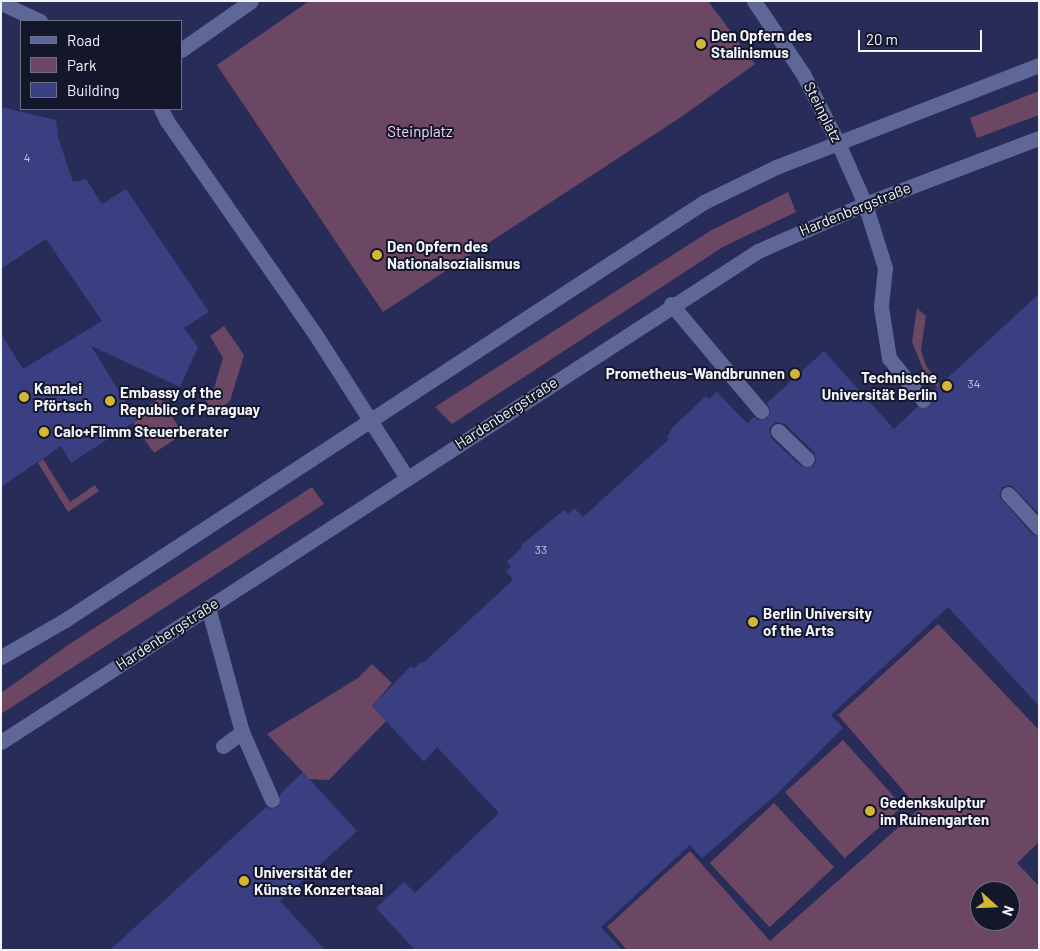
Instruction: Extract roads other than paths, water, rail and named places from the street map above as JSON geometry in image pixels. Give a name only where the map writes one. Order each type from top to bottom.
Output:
[{"type":"main road","points":[[182,49],[251,1]]},
{"type":"main road","name":"Steinplatz","points":[[754,1],[803,74],[838,143],[865,204],[885,268],[881,307],[890,358],[923,400]]},
{"type":"main road","points":[[1,3],[38,20]]},
{"type":"main road","points":[[1,656],[65,620],[704,202],[776,167],[1039,65]]},
{"type":"main road","points":[[162,110],[171,128],[315,334],[407,478]]},
{"type":"main road","name":"Hardenbergstraße","points":[[1,742],[671,304],[758,251],[865,204],[1039,138]]},
{"type":"main road","points":[[671,304],[761,411]]},
{"type":"main road","points":[[778,431],[807,459]]},
{"type":"main road","points":[[1008,494],[1039,528]]},
{"type":"main road","points":[[208,607],[242,732],[272,800]]},
{"type":"main road","points":[[223,746],[242,732]]},
{"type":"place","name":"Den Opfern des Stalinismus","points":[[701,44]]},
{"type":"place","name":"Den Opfern des Nationalsozialismus","points":[[377,255]]},
{"type":"place","name":"Prometheus-Wandbrunnen","points":[[795,374]]},
{"type":"place","name":"Technische Universität Berlin","points":[[947,386]]},
{"type":"place","name":"Kanzlei Pförtsch","points":[[24,397]]},
{"type":"place","name":"Embassy of the Republic of Paraguay","points":[[110,401]]},
{"type":"place","name":"Calo+Flimm Steuerberater","points":[[44,432]]},
{"type":"place","name":"Berlin University of the Arts","points":[[753,622]]},
{"type":"place","name":"Gedenkskulptur im Ruinengarten","points":[[870,811]]},
{"type":"place","name":"Universität der Künste Konzertsaal","points":[[244,881]]}]
